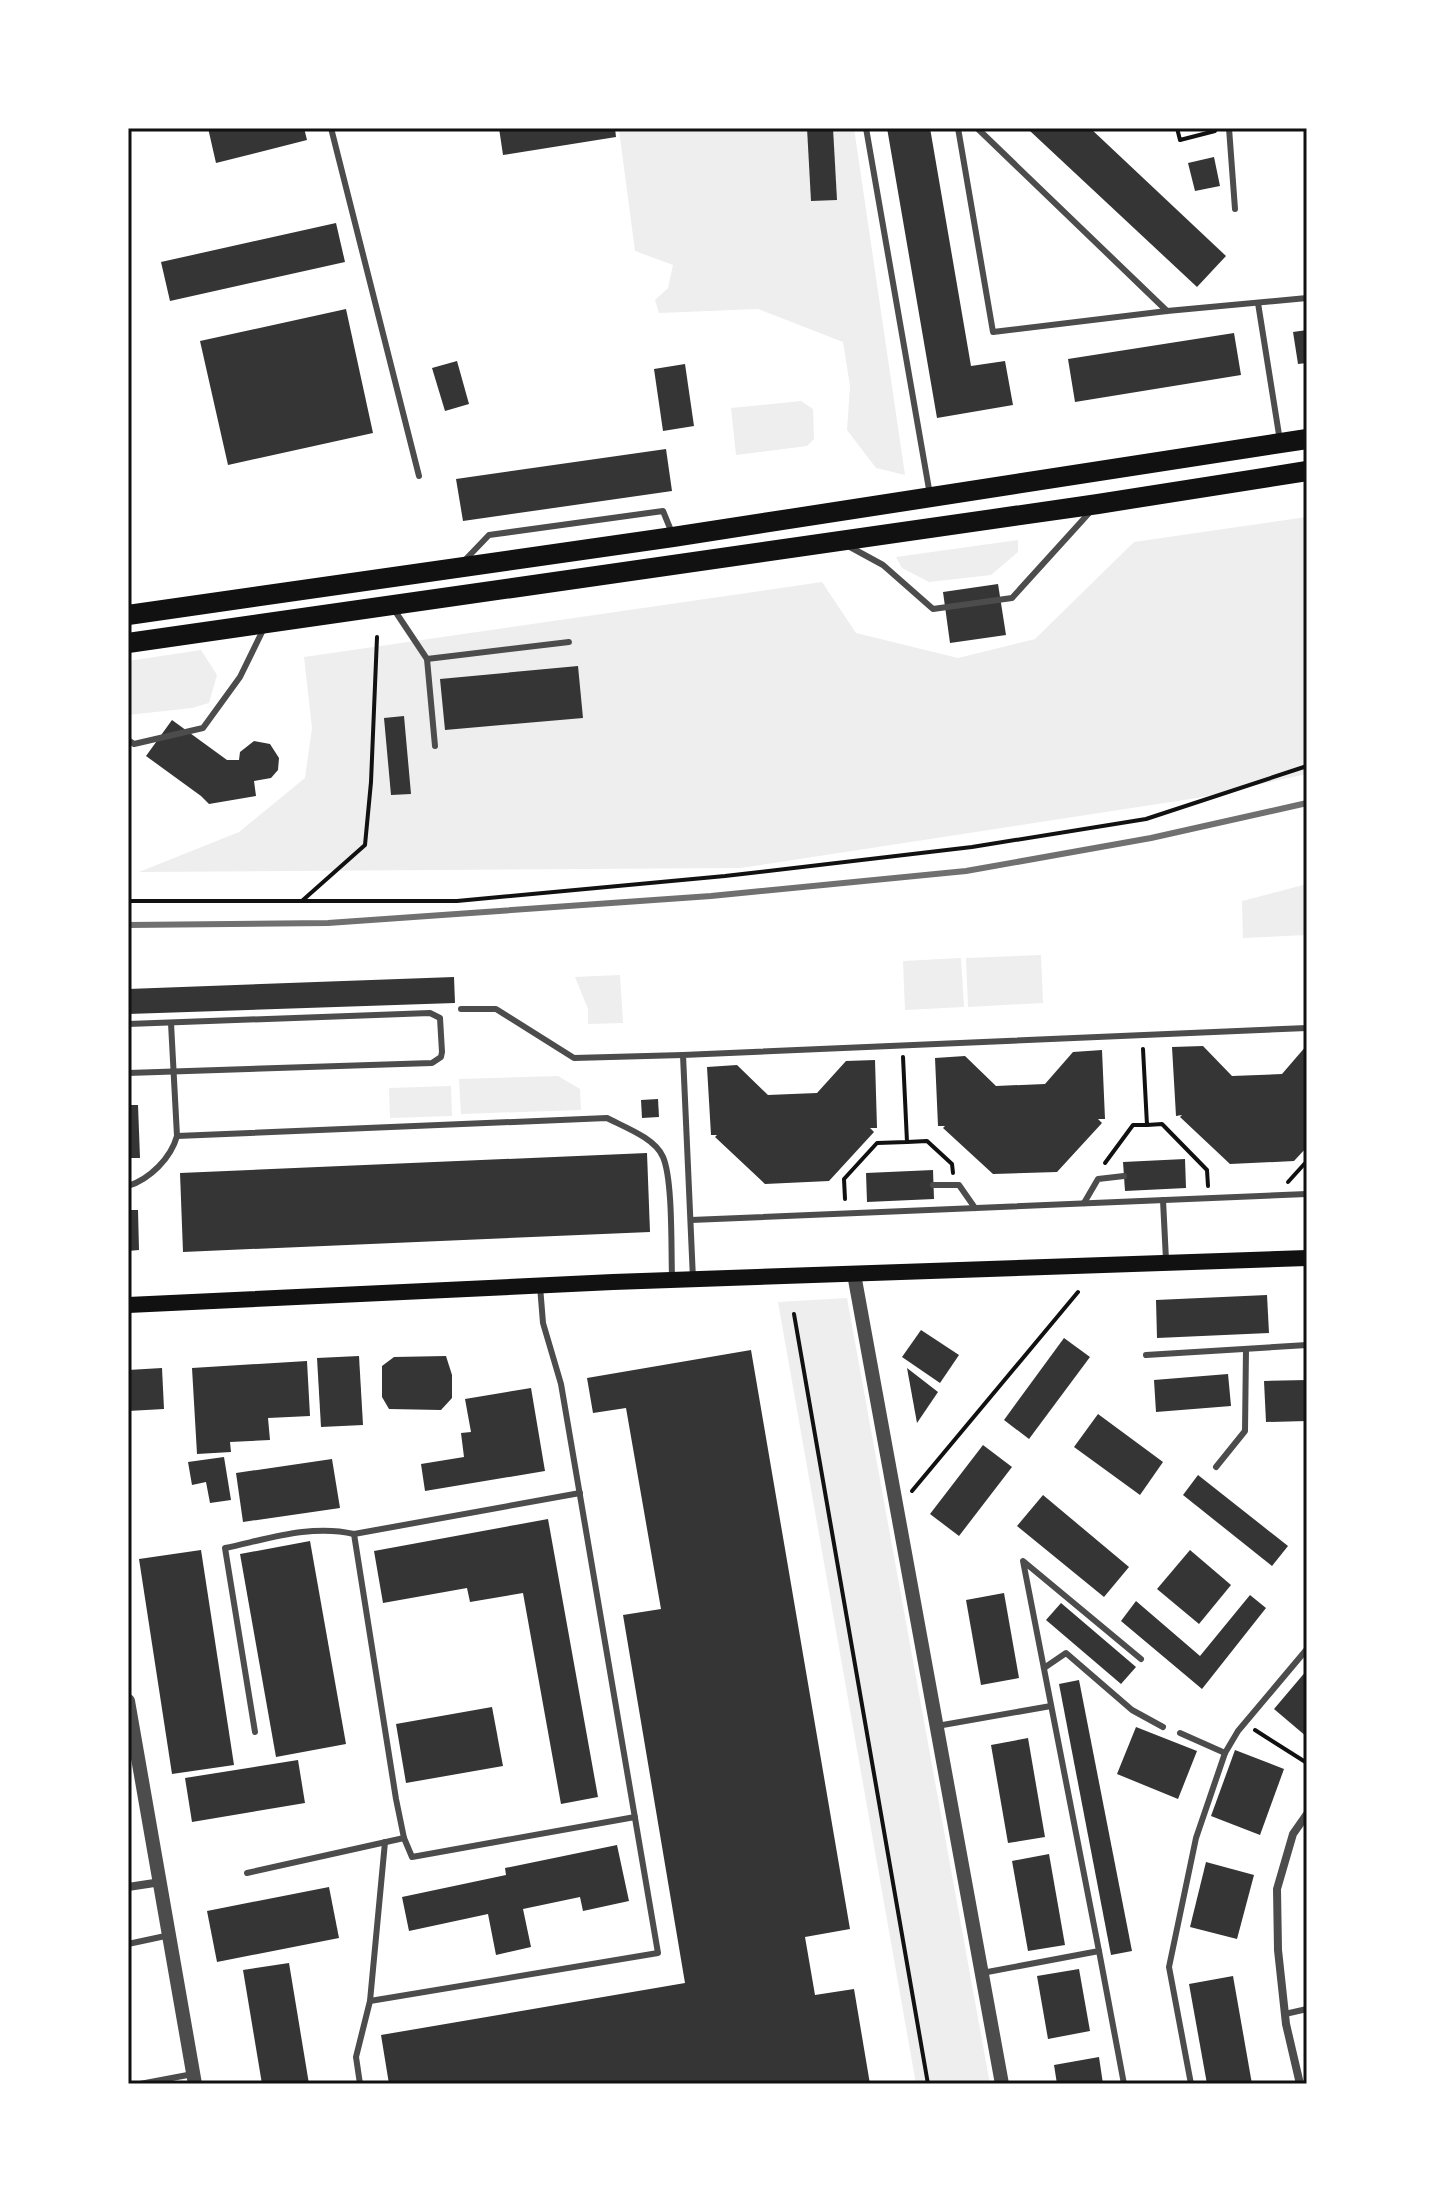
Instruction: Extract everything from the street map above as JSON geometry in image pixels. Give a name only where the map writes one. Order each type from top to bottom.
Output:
[{"type":"main road","points":[[128,615],[673,537],[1307,439]]},
{"type":"main road","points":[[128,643],[1098,504],[1307,471]]},
{"type":"main road","points":[[128,1305],[672,1280],[1307,1258]]},
{"type":"street","points":[[854,1274],[1002,2084]]},
{"type":"street","points":[[128,1701],[131,1736],[161,1882],[194,2079]]},
{"type":"street","points":[[1300,2084],[1285,2014],[1278,1950],[1277,1889],[1293,1834],[1307,1814]]},
{"type":"street","points":[[128,1887],[161,1882]]},
{"type":"lane","points":[[331,128],[419,476]]},
{"type":"lane","points":[[866,128],[931,498]]},
{"type":"lane","points":[[958,128],[993,332],[1307,298]]},
{"type":"lane","points":[[977,128],[1167,311]]},
{"type":"lane","points":[[1229,128],[1235,209]]},
{"type":"lane","points":[[1258,303],[1281,443]]},
{"type":"lane","points":[[831,541],[860,550],[883,565],[933,609],[1012,598],[1098,504]]},
{"type":"lane","points":[[458,569],[489,535],[663,511],[673,537]]},
{"type":"lane","points":[[391,605],[427,659],[435,746]]},
{"type":"lane","points":[[128,740],[134,744],[203,728],[240,677],[266,623]]},
{"type":"lane","points":[[427,659],[569,642]]},
{"type":"lane","points":[[461,1009],[496,1009],[574,1058],[1307,1028]]},
{"type":"lane","points":[[128,1024],[430,1013],[436,1014],[441,1023],[442,1052],[441,1057],[432,1063],[128,1073]]},
{"type":"lane","points":[[128,1186],[138,1183],[160,1165],[173,1151],[177,1136],[171,1023]]},
{"type":"lane","points":[[683,1055],[693,1280]]},
{"type":"lane","points":[[177,1136],[607,1118],[649,1142],[663,1156],[672,1280]]},
{"type":"lane","points":[[1084,1203],[1094,1183],[1103,1177],[1124,1176]]},
{"type":"lane","points":[[933,1185],[954,1184],[963,1189],[975,1208]]},
{"type":"lane","points":[[691,1220],[1307,1194]]},
{"type":"lane","points":[[1163,1200],[1166,1263]]},
{"type":"lane","points":[[370,2001],[658,1953],[561,1384],[543,1323],[540,1286]]},
{"type":"lane","points":[[1146,1355],[1307,1345]]},
{"type":"lane","points":[[1216,1467],[1245,1431],[1246,1349]]},
{"type":"lane","points":[[255,1732],[225,1548],[304,1531],[336,1530],[354,1534],[580,1493]]},
{"type":"lane","points":[[354,1534],[404,1838],[412,1857],[635,1817]]},
{"type":"lane","points":[[1124,2084],[1023,1561],[1141,1659]]},
{"type":"lane","points":[[1191,2084],[1169,1967],[1196,1838],[1225,1753],[1244,1723],[1307,1649]]},
{"type":"lane","points":[[1044,1668],[1066,1653],[1132,1710],[1163,1727]]},
{"type":"lane","points":[[937,1726],[1051,1706]]},
{"type":"lane","points":[[1180,1733],[1225,1753]]},
{"type":"lane","points":[[247,1873],[404,1838]]},
{"type":"lane","points":[[360,2084],[356,2057],[370,2001],[385,1842]]},
{"type":"lane","points":[[128,1944],[170,1935]]},
{"type":"lane","points":[[982,1973],[1099,1951]]},
{"type":"lane","points":[[1285,2014],[1307,2009]]},
{"type":"lane","points":[[140,2084],[194,2079]]},
{"type":"path","points":[[1177,128],[1180,140],[1229,128]]},
{"type":"path","points":[[301,901],[365,845],[377,637]]},
{"type":"path","points":[[128,901],[457,901],[725,876],[972,847],[1146,819],[1307,766]]},
{"type":"path","points":[[1143,1035],[1147,1125]]},
{"type":"path","points":[[902,1045],[907,1142]]},
{"type":"path","points":[[1103,1177],[1103,1167],[1133,1125],[1162,1124],[1207,1170],[1208,1198]]},
{"type":"path","points":[[846,1213],[844,1179],[877,1143],[927,1141],[952,1164],[954,1184]]},
{"type":"path","points":[[1276,1195],[1307,1161]]},
{"type":"path","points":[[905,1499],[1078,1292]]},
{"type":"path","points":[[794,1314],[928,2084]]},
{"type":"path","points":[[1244,1723],[1307,1763]]},
{"type":"shaded area","points":[[854,128],[905,475],[876,468],[847,430],[850,386],[843,342],[758,309],[659,313],[655,300],[668,288],[673,265],[635,251],[619,130]]},
{"type":"shaded area","points":[[801,401],[813,409],[814,439],[807,446],[736,455],[731,408]]},
{"type":"shaded area","points":[[1307,517],[1307,774],[1197,798],[741,868],[139,872],[239,832],[305,778],[312,728],[304,657],[822,582],[856,633],[958,658],[1035,639],[1134,542]]},
{"type":"shaded area","points":[[1018,540],[1018,552],[991,575],[929,582],[902,568],[896,557]]},
{"type":"shaded area","points":[[201,650],[217,675],[209,703],[192,708],[128,715],[128,661]]},
{"type":"shaded area","points":[[1307,884],[1307,935],[1243,938],[1242,901]]},
{"type":"shaded area","points":[[1041,955],[1043,1003],[968,1007],[966,958]]},
{"type":"shaded area","points":[[961,958],[964,1007],[905,1010],[903,961]]},
{"type":"shaded area","points":[[620,975],[623,1023],[588,1024],[588,1009],[575,977]]},
{"type":"shaded area","points":[[558,1076],[580,1089],[581,1110],[461,1114],[459,1079]]},
{"type":"shaded area","points":[[451,1086],[452,1116],[390,1118],[389,1088]]},
{"type":"shaded area","points":[[847,1298],[990,2084],[916,2084],[778,1302]]},
{"type":"building","points":[[208,128],[304,128],[307,140],[216,163]]},
{"type":"building","points":[[499,128],[615,128],[616,137],[503,155]]},
{"type":"building","points":[[807,128],[833,128],[837,200],[811,201]]},
{"type":"building","points":[[887,128],[930,128],[971,366],[1005,361],[1013,405],[937,418]]},
{"type":"building","points":[[1032,128],[1090,128],[1226,256],[1197,287],[1030,131]]},
{"type":"building","points":[[1214,157],[1220,186],[1195,191],[1188,163]]},
{"type":"building","points":[[336,223],[345,262],[170,301],[161,262]]},
{"type":"building","points":[[346,309],[373,433],[228,465],[200,341]]},
{"type":"building","points":[[1307,330],[1307,363],[1298,364],[1293,332]]},
{"type":"building","points":[[1234,333],[1241,375],[1075,402],[1068,359]]},
{"type":"building","points":[[457,361],[469,404],[445,411],[432,368]]},
{"type":"building","points":[[685,364],[694,426],[663,431],[654,369]]},
{"type":"building","points":[[666,449],[672,491],[463,521],[456,479]]},
{"type":"building","points":[[998,584],[1006,635],[950,643],[943,592]]},
{"type":"building","points":[[578,666],[583,718],[445,730],[440,679]]},
{"type":"building","points":[[404,716],[411,794],[391,795],[384,718]]},
{"type":"building","points":[[172,720],[227,760],[239,760],[240,752],[254,741],[270,744],[279,758],[278,770],[271,778],[254,781],[256,796],[209,804],[146,756]]},
{"type":"building","points":[[454,977],[455,1003],[128,1014],[128,989]]},
{"type":"building","points":[[1307,1045],[1307,1147],[1294,1161],[1230,1164],[1180,1117],[1182,1115],[1176,1116],[1172,1047],[1203,1046],[1232,1076],[1282,1074]]},
{"type":"building","points":[[1102,1050],[1105,1119],[1098,1119],[1102,1123],[1057,1172],[993,1174],[943,1128],[945,1126],[938,1126],[935,1058],[965,1056],[996,1086],[1045,1084],[1073,1052]]},
{"type":"building","points":[[875,1060],[877,1128],[870,1128],[874,1132],[829,1181],[765,1184],[715,1137],[717,1135],[711,1135],[707,1067],[737,1065],[768,1095],[817,1093],[846,1061]]},
{"type":"building","points":[[658,1099],[659,1117],[642,1118],[641,1100]]},
{"type":"building","points":[[128,1105],[138,1105],[140,1158],[128,1158]]},
{"type":"building","points":[[647,1153],[650,1232],[183,1252],[180,1173]]},
{"type":"building","points":[[1185,1159],[1186,1188],[1125,1191],[1123,1162]]},
{"type":"building","points":[[933,1170],[934,1199],[867,1202],[866,1173]]},
{"type":"building","points":[[128,1210],[138,1210],[139,1250],[128,1251]]},
{"type":"building","points":[[1267,1295],[1269,1333],[1157,1338],[1156,1300]]},
{"type":"building","points":[[921,1330],[959,1355],[940,1383],[902,1357]]},
{"type":"building","points":[[1064,1338],[1090,1357],[1029,1439],[1004,1420]]},
{"type":"building","points":[[751,1350],[850,1929],[805,1937],[815,1995],[854,1989],[870,2084],[389,2084],[381,2035],[685,1983],[623,1615],[661,1609],[626,1408],[593,1413],[587,1378]]},
{"type":"building","points":[[359,1356],[363,1425],[321,1427],[317,1358]]},
{"type":"building","points":[[446,1356],[452,1375],[452,1398],[441,1410],[389,1409],[382,1397],[382,1366],[394,1357]]},
{"type":"building","points":[[307,1361],[310,1416],[268,1418],[270,1440],[230,1442],[231,1452],[197,1454],[192,1368]]},
{"type":"building","points":[[162,1368],[164,1409],[128,1411],[128,1370]]},
{"type":"building","points":[[907,1368],[938,1392],[917,1423]]},
{"type":"building","points":[[1228,1374],[1231,1406],[1156,1412],[1154,1380]]},
{"type":"building","points":[[1307,1380],[1307,1421],[1266,1422],[1264,1381]]},
{"type":"building","points":[[531,1388],[545,1471],[425,1491],[421,1464],[464,1457],[461,1433],[471,1432],[465,1399]]},
{"type":"building","points":[[1098,1414],[1163,1462],[1140,1495],[1074,1447]]},
{"type":"building","points":[[983,1445],[1012,1467],[959,1536],[930,1514]]},
{"type":"building","points":[[224,1457],[231,1500],[210,1503],[206,1482],[192,1485],[188,1462]]},
{"type":"building","points":[[332,1459],[340,1508],[243,1522],[236,1473]]},
{"type":"building","points":[[1198,1475],[1288,1546],[1272,1566],[1183,1495]]},
{"type":"building","points":[[1043,1495],[1129,1567],[1104,1597],[1017,1526]]},
{"type":"building","points":[[548,1519],[598,1797],[561,1804],[523,1593],[470,1602],[467,1588],[383,1603],[374,1551]]},
{"type":"building","points":[[310,1541],[346,1744],[276,1757],[240,1554]]},
{"type":"building","points":[[201,1550],[234,1765],[172,1774],[139,1559]]},
{"type":"building","points":[[1190,1550],[1231,1585],[1199,1624],[1157,1589]]},
{"type":"building","points":[[1004,1593],[1019,1678],[981,1685],[966,1600]]},
{"type":"building","points":[[1250,1595],[1266,1608],[1202,1689],[1121,1621],[1136,1601],[1200,1656]]},
{"type":"building","points":[[1061,1603],[1136,1667],[1121,1684],[1046,1620]]},
{"type":"building","points":[[1307,1670],[1307,1737],[1274,1709]]},
{"type":"building","points":[[1079,1680],[1132,1951],[1111,1955],[1059,1684]]},
{"type":"building","points":[[492,1707],[503,1766],[406,1783],[396,1724]]},
{"type":"building","points":[[1136,1727],[1197,1751],[1178,1799],[1117,1774]]},
{"type":"building","points":[[1028,1738],[1045,1837],[1008,1843],[991,1745]]},
{"type":"building","points":[[1235,1750],[1284,1769],[1260,1835],[1211,1816]]},
{"type":"building","points":[[298,1760],[305,1803],[192,1822],[185,1778]]},
{"type":"building","points":[[617,1845],[629,1901],[583,1911],[580,1897],[523,1909],[531,1947],[496,1955],[488,1914],[409,1931],[402,1897],[506,1875],[505,1868]]},
{"type":"building","points":[[1049,1854],[1065,1945],[1028,1951],[1012,1861]]},
{"type":"building","points":[[1206,1862],[1254,1875],[1237,1939],[1190,1927]]},
{"type":"building","points":[[329,1887],[339,1938],[217,1962],[207,1911]]},
{"type":"building","points":[[289,1963],[309,2084],[262,2084],[243,1970]]},
{"type":"building","points":[[1079,1969],[1090,2031],[1048,2039],[1037,1976]]},
{"type":"building","points":[[1233,1976],[1252,2084],[1207,2084],[1189,1984]]},
{"type":"building","points":[[1099,2057],[1103,2084],[1057,2084],[1054,2065]]},
{"type":"railway","points":[[128,925],[328,923],[711,896],[966,871],[1151,838],[1307,803]]}]
